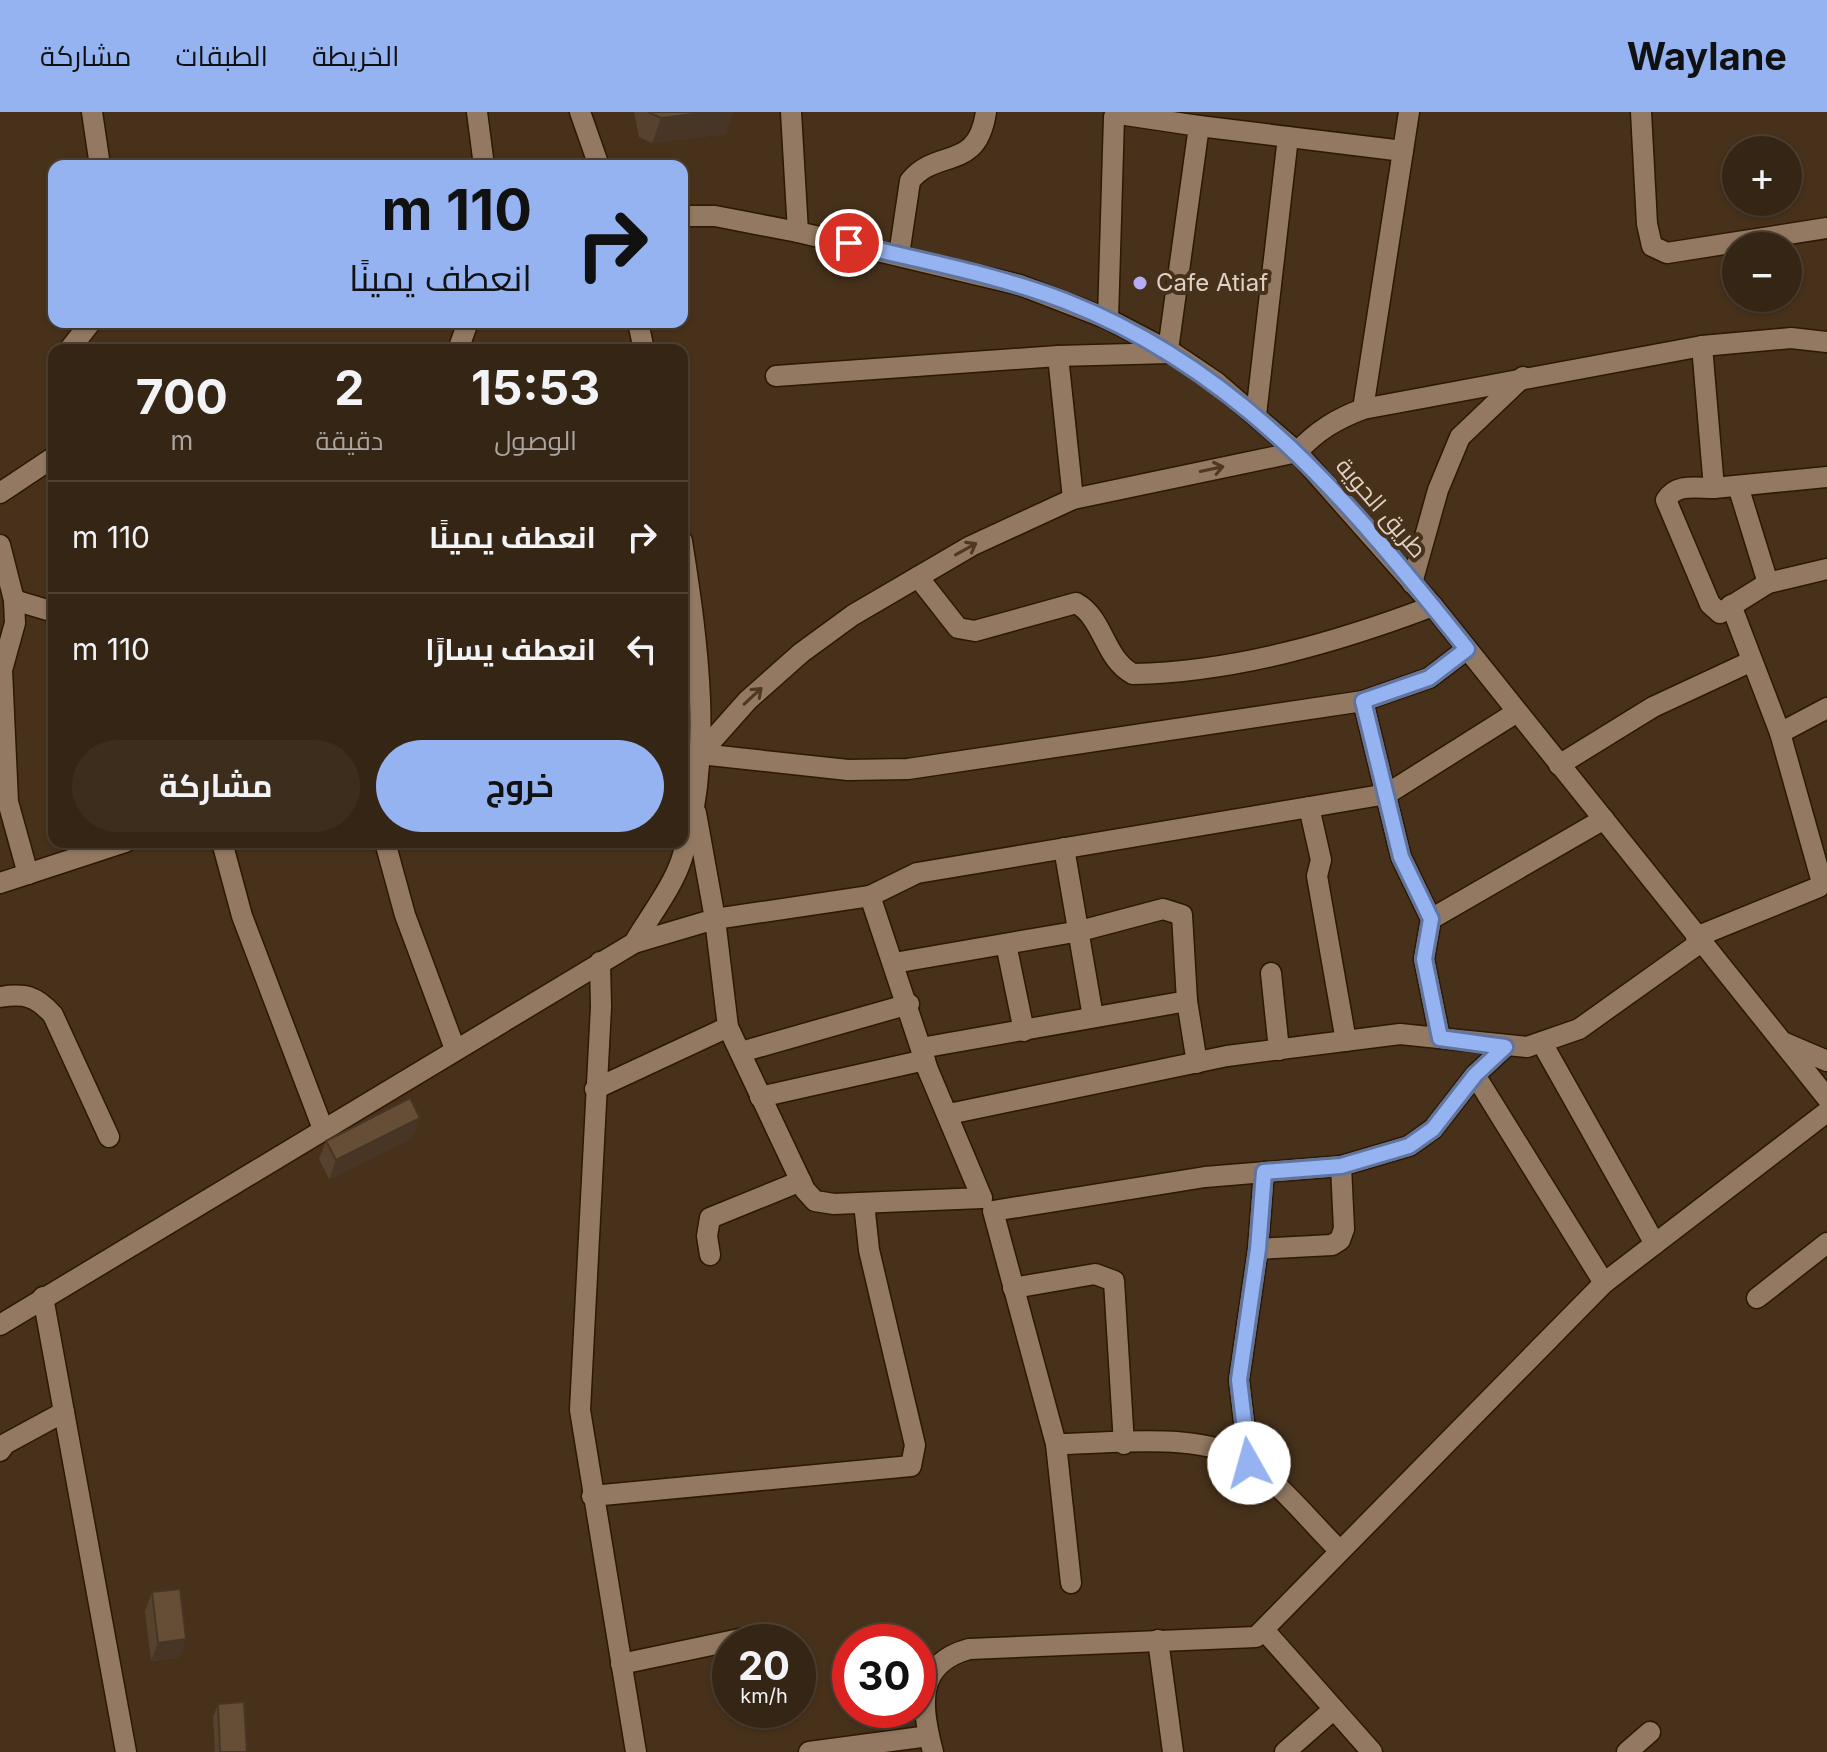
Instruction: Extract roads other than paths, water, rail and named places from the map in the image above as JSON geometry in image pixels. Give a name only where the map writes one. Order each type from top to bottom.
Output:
[{"type":"street","points":[[92,112],[99,160]]},
{"type":"street","points":[[477,112],[483,160]]},
{"type":"street","points":[[580,112],[597,160]]},
{"type":"street","points":[[791,112],[798,232]]},
{"type":"street","points":[[899,255],[910,181],[917,172],[976,145],[986,112]]},
{"type":"street","points":[[1363,409],[1409,112]]},
{"type":"street","points":[[1641,112],[1647,224],[1652,246],[1667,253],[1827,228]]},
{"type":"street","points":[[1111,113],[1199,126],[1224,120],[1288,137],[1403,151]]},
{"type":"street","points":[[1108,319],[1114,117],[1111,113]]},
{"type":"street","points":[[776,376],[1171,351],[1199,126]]},
{"type":"street","points":[[1256,415],[1288,137]]},
{"type":"street","points":[[589,139],[611,160]]},
{"type":"street","name":"طريق الحوية","points":[[700,216],[798,232],[1020,285],[1108,319],[1171,351],[1256,415],[1297,452],[1433,606],[1827,1098]]},
{"type":"street","points":[[74,344],[86,328]]},
{"type":"street","points":[[691,755],[801,653],[853,615],[971,546],[1073,499],[1297,452],[1338,418],[1363,409],[1702,346],[1791,338],[1827,342]]},
{"type":"street","points":[[1702,346],[1714,488]]},
{"type":"street","points":[[1058,356],[1073,499]]},
{"type":"street","points":[[1412,583],[1438,490],[1460,437],[1523,377]]},
{"type":"street","points":[[0,493],[48,461]]},
{"type":"street","points":[[1827,477],[1714,488],[1681,487],[1672,491],[1666,500],[1710,604],[1720,613],[1768,583],[1827,569]]},
{"type":"street","points":[[1738,486],[1768,583]]},
{"type":"street","points":[[0,545],[14,600],[2,670],[7,787],[28,874]]},
{"type":"street","points":[[918,577],[958,628],[975,631],[1076,603],[1088,609],[1120,667],[1133,674],[1254,659],[1351,637],[1433,606]]},
{"type":"street","points":[[14,600],[48,610]]},
{"type":"street","points":[[949,1114],[1197,1063],[1400,1034],[1527,1047],[1579,1029],[1698,940],[1819,887],[1821,879],[1780,733],[1731,605]]},
{"type":"street","points":[[688,615],[693,802],[715,919],[728,1027],[801,1181],[815,1201],[988,1205],[1205,1177],[1341,1166],[1409,1146],[1433,1129],[1475,1075],[1505,1047]]},
{"type":"street","points":[[691,755],[848,770],[908,769],[1363,701],[1429,678],[1467,649]]},
{"type":"street","points":[[1559,765],[1653,707],[1752,661]]},
{"type":"street","points":[[1363,701],[1365,722],[1387,794],[1401,857],[1431,919],[1424,959],[1440,1038]]},
{"type":"street","points":[[1780,733],[1827,708]]},
{"type":"street","points":[[0,1325],[634,943],[715,919],[870,896],[917,873],[1387,794],[1517,712]]},
{"type":"street","points":[[688,828],[693,802]]},
{"type":"street","points":[[1309,807],[1321,860],[1317,876],[1346,1041]]},
{"type":"street","points":[[1431,919],[1604,819]]},
{"type":"street","points":[[0,883],[107,848]]},
{"type":"street","points":[[224,848],[242,916],[323,1129]]},
{"type":"street","points":[[387,848],[405,915],[455,1049]]},
{"type":"street","points":[[634,943],[682,860],[684,848]]},
{"type":"street","points":[[1064,848],[1093,1017]]},
{"type":"street","points":[[870,896],[909,1004],[923,1054],[988,1205],[1013,1288],[1056,1444],[1071,1583]]},
{"type":"street","points":[[894,963],[1080,931],[1163,909],[1182,915],[1187,1001],[1197,1063]]},
{"type":"street","points":[[1006,944],[1024,1031]]},
{"type":"street","points":[[600,962],[601,1007],[580,1410],[636,1752]]},
{"type":"street","points":[[1271,973],[1279,1050]]},
{"type":"street","points":[[0,997],[21,994],[40,1000],[53,1015],[109,1137]]},
{"type":"street","points":[[760,1097],[1024,1031],[1187,1001]]},
{"type":"street","points":[[741,1052],[909,1004]]},
{"type":"street","points":[[595,1089],[728,1027]]},
{"type":"street","points":[[1777,1039],[1827,1061]]},
{"type":"street","points":[[1542,1043],[1655,1244]]},
{"type":"street","points":[[1475,1075],[1604,1283]]},
{"type":"street","points":[[809,1752],[931,1744],[926,1692],[929,1675],[947,1655],[969,1649],[1256,1637],[1338,1549],[1604,1283],[1827,1112]]},
{"type":"street","points":[[1258,1249],[1332,1245],[1340,1240],[1344,1229],[1341,1166]]},
{"type":"street","points":[[1249,1463],[1239,1380],[1258,1249],[1264,1172]]},
{"type":"street","points":[[710,1255],[707,1236],[710,1218],[801,1181]]},
{"type":"street","points":[[592,1496],[911,1466],[915,1445],[869,1250],[864,1203]]},
{"type":"street","points":[[1757,1298],[1827,1243]]},
{"type":"street","points":[[1013,1288],[1095,1274],[1114,1281],[1124,1444]]},
{"type":"street","points":[[43,1297],[126,1752]]},
{"type":"street","points":[[0,1451],[5,1444],[64,1412]]},
{"type":"street","points":[[1056,1444],[1190,1443],[1219,1448],[1249,1463],[1338,1549]]},
{"type":"street","points":[[1264,1630],[1372,1752]]},
{"type":"street","points":[[1158,1640],[1173,1752]]},
{"type":"street","points":[[621,1664],[712,1645]]},
{"type":"street","points":[[1285,1752],[1334,1709]]},
{"type":"street","points":[[1627,1752],[1650,1732]]},
{"type":"place","name":"Cafe Atiaf","points":[[1140,283]]}]
